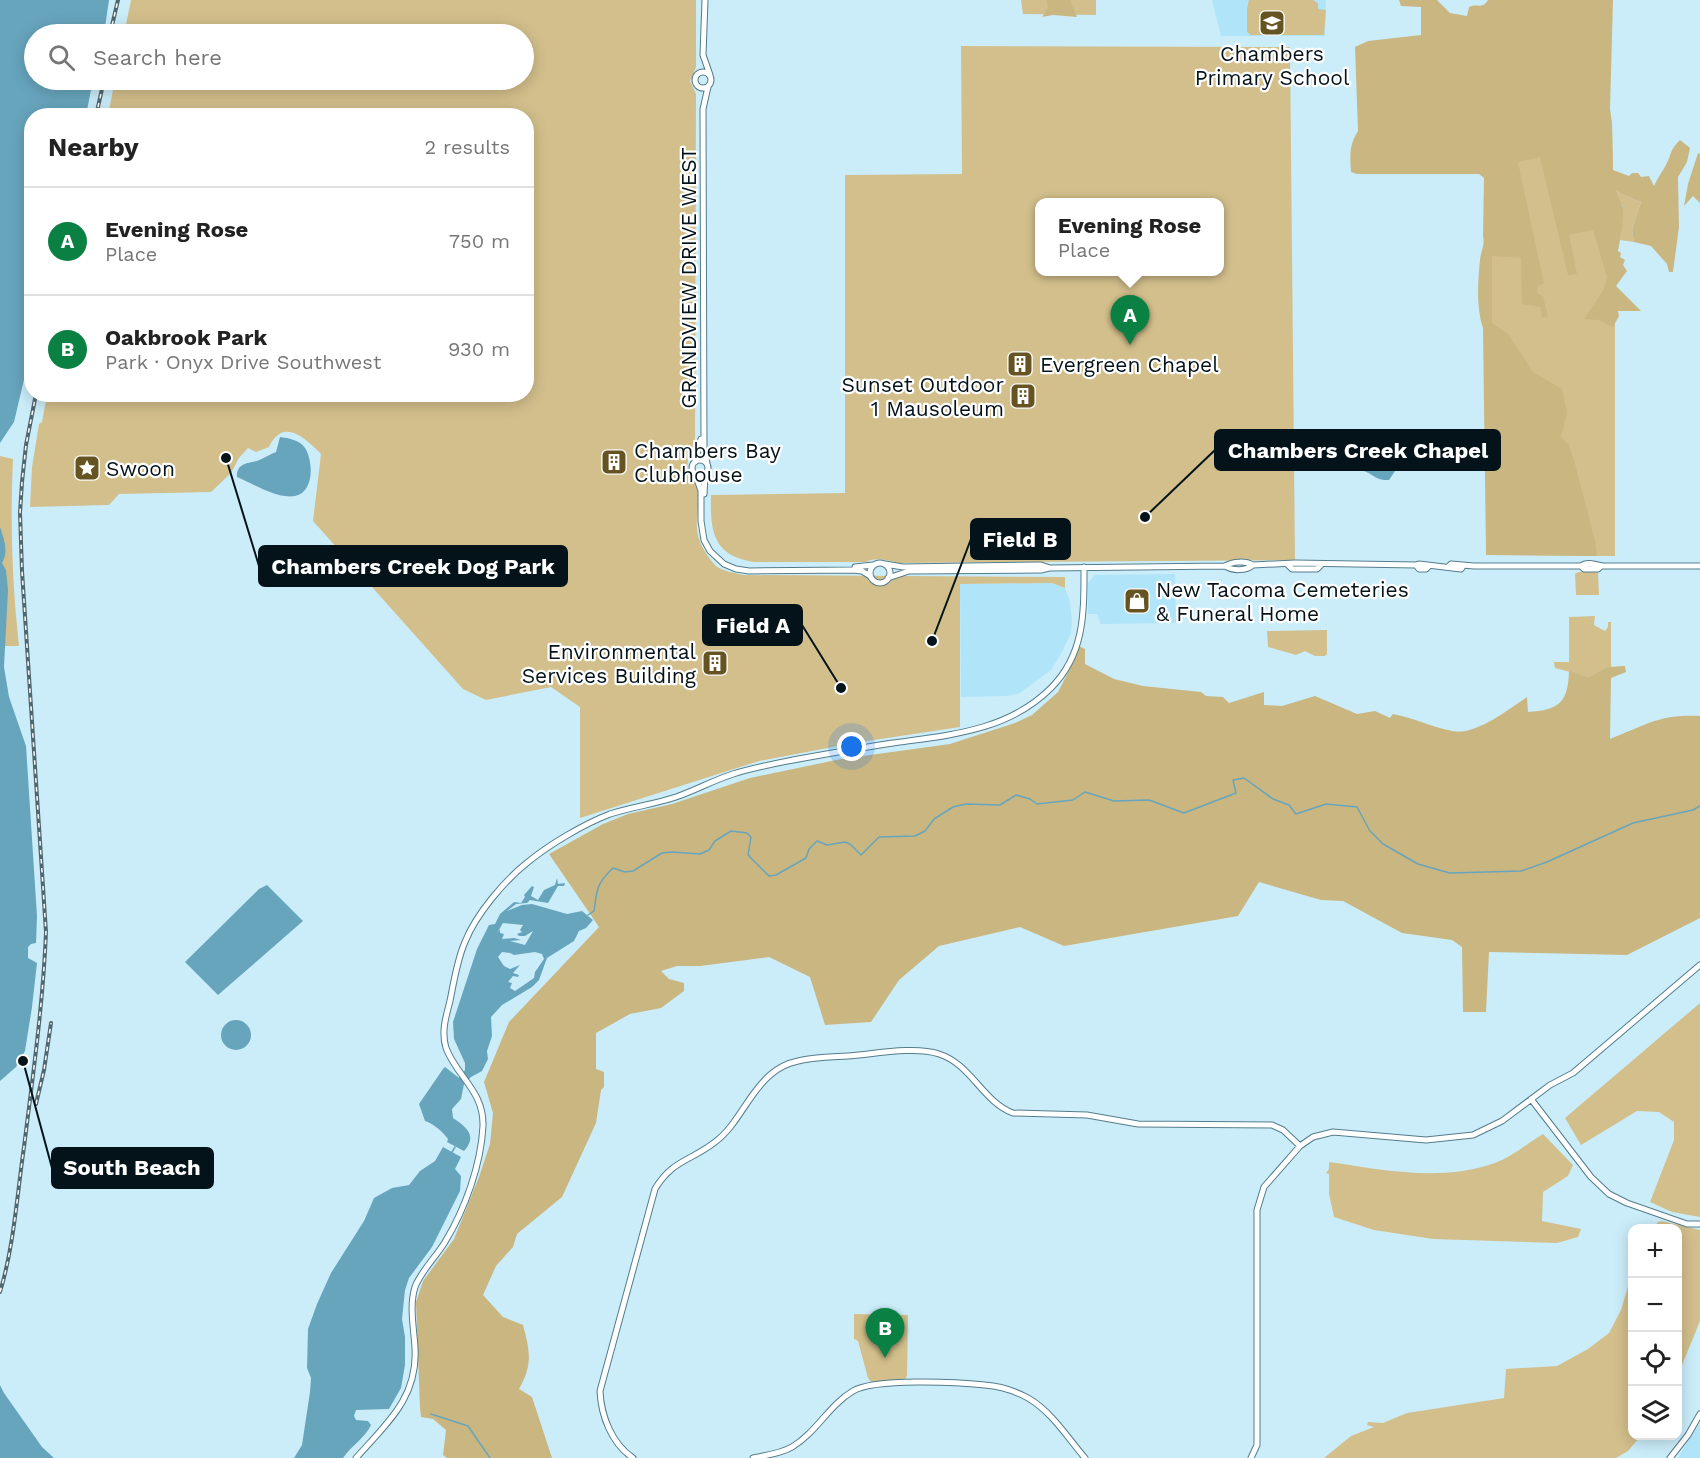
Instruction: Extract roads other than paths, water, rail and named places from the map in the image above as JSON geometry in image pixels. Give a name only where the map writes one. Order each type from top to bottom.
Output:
[{"type":"street","points":[[703,0],[703,55],[695,81],[698,87],[708,87],[711,83],[703,55]]},
{"type":"street","points":[[698,74],[703,72],[710,75]]},
{"type":"street","name":"GRANDVIEW DRIVE WEST","points":[[698,87],[703,109],[704,450],[706,463]]},
{"type":"street","name":"GRANDVIEW DRIVE WEST","points":[[703,109],[708,87]]},
{"type":"street","name":"GRANDVIEW DRIVE WEST","points":[[695,462],[701,442],[701,134],[703,129]]},
{"type":"street","points":[[1050,568],[1041,566],[903,567],[878,563],[862,567],[755,568],[737,566],[720,559],[710,544],[705,531],[705,475],[708,468],[701,460],[695,462],[692,469],[701,491],[701,521],[704,540],[710,551],[720,559],[730,567],[742,570],[852,570],[862,571],[879,582],[909,571],[1225,566],[1230,563],[1254,565],[1316,563],[1321,565],[1427,564],[1430,566],[1449,566],[1451,564],[1463,566],[1581,566],[1584,564],[1700,566]]},
{"type":"street","points":[[696,476],[705,475]]},
{"type":"street","points":[[885,564],[889,571],[888,578]]},
{"type":"street","points":[[870,576],[870,569],[873,566]]},
{"type":"street","points":[[356,1458],[396,1412],[410,1388],[416,1364],[412,1306],[414,1290],[422,1274],[454,1228],[474,1174],[481,1145],[483,1123],[481,1108],[468,1081],[448,1051],[444,1032],[462,950],[471,928],[508,881],[530,860],[578,830],[612,814],[662,802],[730,775],[793,760],[958,734],[987,726],[1022,709],[1048,691],[1059,680],[1072,660],[1083,622],[1083,567]]},
{"type":"street","points":[[1251,1458],[1257,1445],[1257,1210],[1264,1188],[1300,1146],[1313,1137],[1333,1132],[1417,1139],[1463,1137],[1488,1129],[1550,1085],[1573,1073],[1700,965]]},
{"type":"street","points":[[633,1458],[622,1450],[614,1438],[605,1417],[600,1391],[652,1197],[665,1174],[679,1162],[715,1143],[770,1076],[782,1067],[800,1060],[934,1052],[951,1058],[1003,1108],[1013,1113],[1087,1115],[1138,1124],[1272,1125],[1283,1130],[1300,1146]]},
{"type":"street","points":[[1531,1099],[1586,1170],[1609,1194],[1627,1203],[1687,1224],[1700,1224]]},
{"type":"street","points":[[753,1458],[786,1450],[799,1443],[852,1392],[868,1385],[900,1383],[985,1384],[1016,1392],[1047,1412],[1085,1458]]},
{"type":"street","points":[[1670,1458],[1688,1435],[1700,1414]]},
{"type":"waterway","points":[[588,915],[594,911],[600,883],[613,868],[625,872],[633,871],[662,853],[700,854],[709,850],[715,841],[731,831],[747,833],[751,837],[748,855],[769,876],[776,875],[806,858],[809,849],[817,841],[827,845],[845,842],[861,855],[879,837],[915,836],[925,831],[934,819],[953,807],[966,804],[1000,805],[1016,795],[1030,799],[1037,804],[1073,800],[1085,792],[1114,801],[1149,800],[1184,813],[1236,793],[1233,780],[1244,778],[1273,799],[1289,805],[1296,814],[1326,804],[1357,807],[1370,831],[1383,844],[1418,864],[1450,873],[1521,871],[1547,862],[1633,823],[1693,810],[1700,806]]},
{"type":"waterway","points":[[452,1152],[455,1147]]},
{"type":"waterway","points":[[431,1414],[468,1426],[490,1458]]},
{"type":"railway","points":[[112,24],[118,0]]},
{"type":"railway","points":[[98,108],[102,90]]},
{"type":"railway","points":[[0,1292],[9,1257],[17,1202],[43,986],[46,932],[20,513],[26,445],[34,402]]},
{"type":"railway","points":[[36,1104],[51,1023]]},
{"type":"place","name":"Chambers Primary School","points":[[1272,23]]},
{"type":"place","name":"Evening Rose","points":[[1130,345]]},
{"type":"place","name":"Evergreen Chapel","points":[[1020,364]]},
{"type":"place","name":"Sunset Outdoor 1 Mausoleum","points":[[1023,396]]},
{"type":"place","name":"Chambers Creek Dog Park","points":[[226,458]]},
{"type":"place","name":"Chambers Bay Clubhouse","points":[[614,462]]},
{"type":"place","name":"Swoon","points":[[87,468]]},
{"type":"place","name":"Chambers Creek Chapel","points":[[1145,517]]},
{"type":"place","name":"New Tacoma Cemeteries & Funeral Home","points":[[1137,601]]},
{"type":"place","name":"Field B","points":[[932,641]]},
{"type":"place","name":"Environmental Services Building","points":[[715,663]]},
{"type":"place","name":"Field A","points":[[841,688]]},
{"type":"place","name":"South Beach","points":[[23,1061]]},
{"type":"place","name":"Oakbrook Park","points":[[885,1358]]}]
